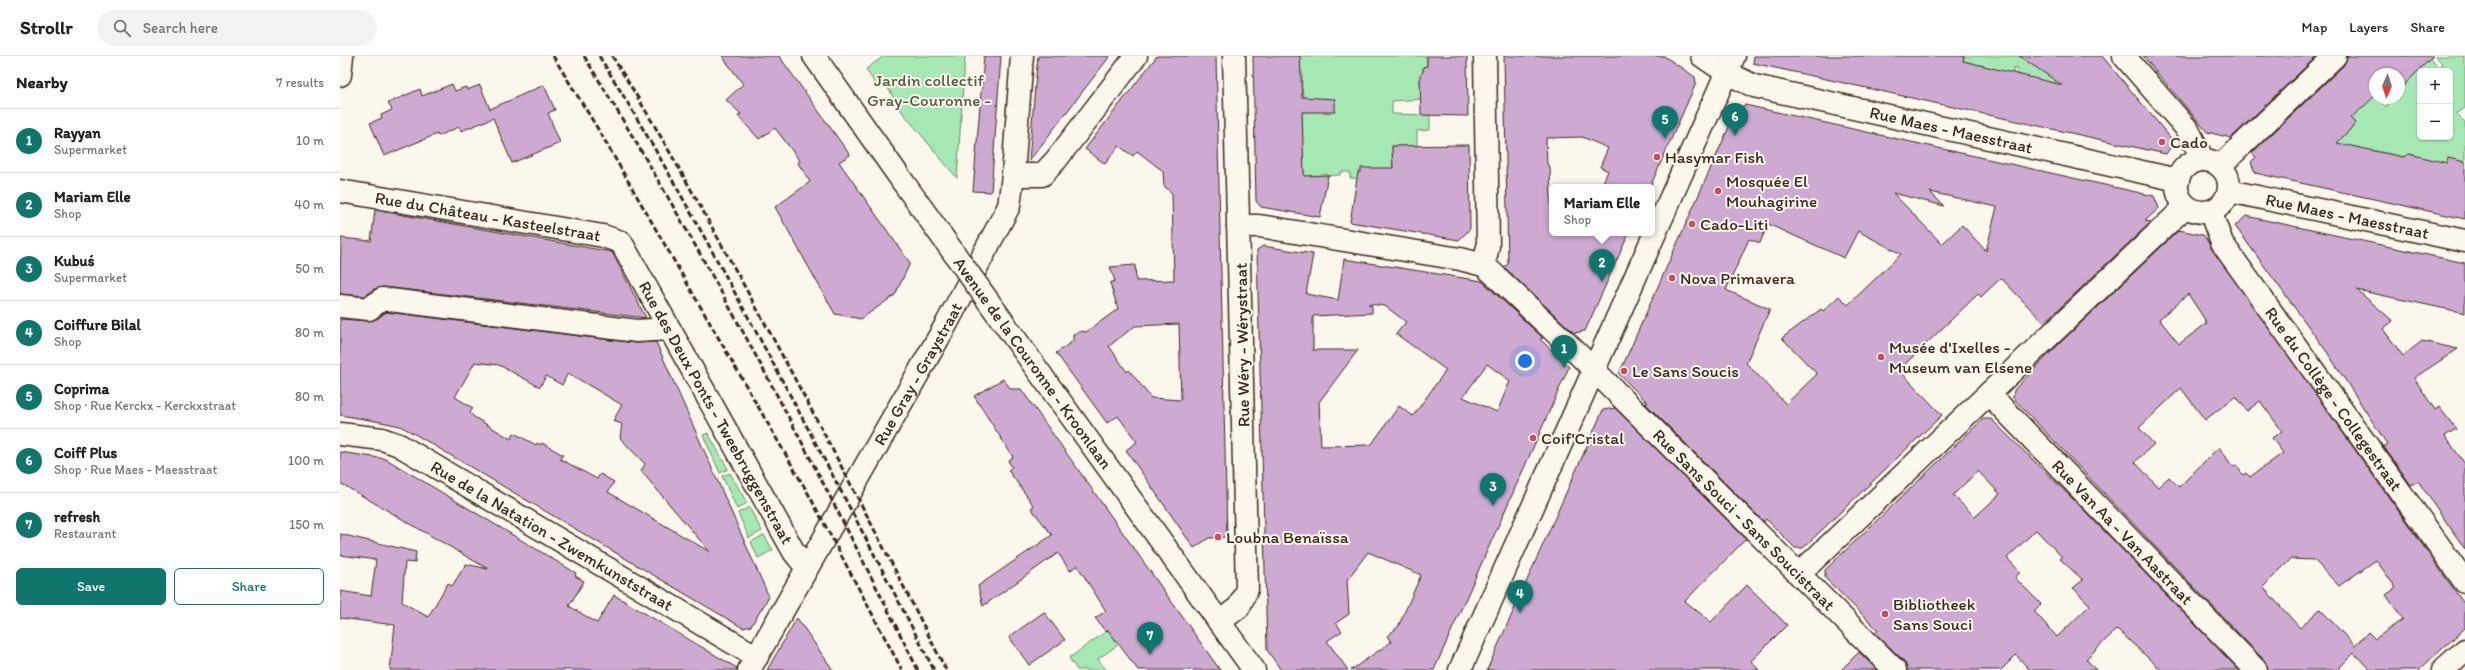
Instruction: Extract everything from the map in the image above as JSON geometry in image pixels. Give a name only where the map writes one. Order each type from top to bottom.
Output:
[{"type":"street","points":[[340,75],[342,56]]},
{"type":"street","name":"Avenue de la Couronne - Kroonlaan","points":[[814,56],[1254,670]]},
{"type":"street","name":"Rue Gray - Graystraat","points":[[753,664],[995,236],[1009,206],[1013,175],[1022,56]]},
{"type":"street","points":[[1013,175],[1042,175],[1056,160],[1136,56]]},
{"type":"street","name":"Rue Wéry - Wérystraat","points":[[1219,622],[1239,607],[1247,589],[1234,56]]},
{"type":"street","points":[[1238,226],[1266,228],[1460,259],[1484,265],[1488,246],[1486,56]]},
{"type":"street","name":"Rue Maes - Maesstraat","points":[[1702,56],[1730,65],[1754,86],[2178,180]]},
{"type":"street","points":[[2124,56],[2188,130],[2212,163],[2228,177],[2229,191],[2222,204],[2210,211],[2193,210],[2186,206],[2178,194],[2178,180],[2187,165],[2212,163],[2335,56]]},
{"type":"street","points":[[1655,231],[1730,65]]},
{"type":"street","name":"Rue du Château - Kasteelstraat","points":[[340,191],[603,236],[621,242],[629,254]]},
{"type":"street","name":"Rue Maes - Maesstraat","points":[[2229,191],[2465,241]]},
{"type":"street","points":[[1799,574],[2186,206]]},
{"type":"street","name":"Rue du Collège - Collegestraat","points":[[2210,211],[2222,243],[2465,582]]},
{"type":"street","points":[[1460,670],[1653,236]]},
{"type":"street","name":"Rue des Deux Ponts - Tweebruggenstraat","points":[[629,254],[794,552],[807,568]]},
{"type":"street","name":"Rue Sans Souci - Sans Soucistraat","points":[[1484,265],[1593,369],[1895,670]]},
{"type":"street","points":[[340,306],[369,309],[382,299],[638,331],[670,329]]},
{"type":"street","name":"Rue Van Aa - Van Aastraat","points":[[1989,394],[2256,670]]},
{"type":"street","name":"Rue de la Natation - Zwemkunststraat","points":[[340,434],[382,439],[399,445],[753,664]]},
{"type":"street","points":[[2443,670],[2465,650]]},
{"type":"green space","name":"Jardin collectif Gray-Couronne -","points":[[884,56],[965,56],[957,178],[903,113],[886,85],[877,87],[866,69]]},
{"type":"green space","points":[[1300,56],[1427,56],[1427,66],[1423,67],[1423,75],[1420,75],[1420,84],[1425,84],[1424,99],[1392,101],[1392,114],[1430,115],[1430,130],[1417,131],[1417,146],[1392,146],[1393,180],[1350,178],[1350,172],[1340,172],[1340,175],[1304,177],[1304,168],[1296,169],[1301,112],[1306,112],[1302,89],[1290,89],[1290,82],[1302,82],[1302,71],[1296,71]]},
{"type":"green space","points":[[1964,56],[2019,56],[2056,79],[2052,98],[2020,81],[2021,75],[2016,73],[2018,68],[2014,67],[2012,79],[1995,69],[1963,61]]},
{"type":"green space","points":[[2435,56],[2465,56],[2465,108],[2456,114],[2465,122],[2465,166],[2417,162],[2418,156],[2409,154],[2407,158],[2375,151],[2315,148],[2345,135],[2356,123],[2347,113],[2369,100],[2369,104],[2383,104],[2386,107],[2388,104],[2405,104],[2405,71],[2430,59],[2439,67],[2442,63]]},
{"type":"green space","points":[[708,433],[728,469],[720,473],[703,435]]},
{"type":"green space","points":[[730,473],[747,503],[737,509],[722,476]]},
{"type":"green space","points":[[749,507],[762,531],[749,538],[738,513]]},
{"type":"green space","points":[[764,535],[773,550],[758,558],[751,542]]},
{"type":"green space","points":[[1108,630],[1119,644],[1098,659],[1106,670],[1077,670],[1069,658]]},
{"type":"building","points":[[722,56],[779,56],[850,155],[839,162],[910,263],[895,295],[861,319],[835,314],[775,207],[810,182],[798,163],[800,161],[775,128],[759,139],[738,116],[741,114],[726,100],[743,84]]},
{"type":"building","points":[[984,56],[1001,56],[991,192],[973,191]]},
{"type":"building","points":[[1038,56],[1110,56],[1029,161],[1035,86]]},
{"type":"building","points":[[1157,56],[1216,56],[1227,537],[1209,538],[1194,548],[1126,450],[1137,442],[1118,416],[1107,423],[1056,353],[1073,341],[1073,335],[1081,331],[1086,332],[1118,309],[1110,283],[1115,281],[1110,267],[1135,265],[1136,281],[1174,280],[1172,193],[1164,186],[1163,171],[1137,151],[1133,156],[1119,146],[1105,164],[1085,149]],"holes":[[[1179,324],[1181,400],[1151,398],[1129,370],[1127,372],[1109,346],[1135,326]]]},
{"type":"building","points":[[1253,56],[1300,56],[1302,97],[1335,99],[1335,112],[1302,112],[1304,176],[1328,175],[1320,217],[1261,207],[1256,201]]},
{"type":"building","points":[[1427,56],[1467,56],[1468,116],[1421,115],[1420,75],[1423,72],[1423,67],[1427,66]]},
{"type":"building","points":[[1504,56],[1664,56],[1695,77],[1696,83],[1651,184],[1602,184],[1608,171],[1600,167],[1608,148],[1582,137],[1546,138],[1547,164],[1550,167],[1549,236],[1628,236],[1585,331],[1574,333],[1504,267],[1508,264]]},
{"type":"building","points":[[1754,56],[1964,56],[1963,61],[2062,85],[2019,56],[2102,56],[2174,142],[2166,154],[1753,63]]},
{"type":"building","points":[[2143,56],[2317,56],[2231,138],[2207,132]]},
{"type":"building","points":[[2347,56],[2433,56],[2421,68],[2417,68],[2417,72],[2405,84],[2405,68],[2369,68],[2369,102],[2351,118],[2356,123],[2337,143],[2403,157],[2409,154],[2447,163],[2448,158],[2465,162],[2465,219],[2255,173],[2251,162],[2256,157],[2252,153],[2344,65]]},
{"type":"building","points":[[452,84],[455,91],[466,87],[467,90],[480,85],[490,109],[544,85],[555,110],[548,113],[560,143],[512,163],[493,118],[461,131],[459,127],[438,136],[437,134],[384,156],[370,123],[382,118],[381,115],[392,110],[388,103],[420,89],[422,96]]},
{"type":"building","points":[[1745,105],[2154,196],[2159,208],[2145,221],[2151,222],[2044,323],[2001,278],[1981,297],[1978,294],[1899,370],[1942,415],[1803,548],[1795,548],[1766,519],[1764,522],[1645,403],[1648,403],[1619,374],[1737,109]],"holes":[[[1930,192],[1997,207],[1986,251],[1962,225],[1942,244],[1893,193],[1944,206]],[[1768,224],[1844,258],[1858,231],[1901,254],[1848,305],[1839,296],[1823,311],[1821,309],[1782,338],[1817,374],[1786,404],[1746,363],[1770,309],[1726,290],[1749,239],[1760,243]]]},
{"type":"building","points":[[1469,145],[1470,229],[1459,240],[1350,222],[1358,172],[1361,172],[1361,168],[1393,168],[1392,146]]},
{"type":"building","points":[[375,210],[612,252],[646,318],[384,287],[374,289],[365,296],[340,294],[341,238],[371,241]]},
{"type":"building","points":[[2246,216],[2465,263],[2465,313],[2357,290],[2393,321],[2383,329],[2403,356],[2422,341],[2458,349],[2414,378],[2435,410],[2439,407],[2456,429],[2445,436],[2465,464],[2465,549],[2418,481],[2411,485],[2384,447],[2387,444],[2327,352],[2235,226]]},
{"type":"building","points":[[2179,230],[2203,235],[2465,605],[2465,628],[2419,670],[2370,670],[2354,653],[2337,670],[2268,670],[2265,661],[2013,398],[2014,390],[2062,341]],"holes":[[[2188,294],[2207,323],[2179,344],[2159,319]],[[2181,388],[2205,420],[2236,396],[2247,411],[2260,401],[2282,431],[2272,438],[2283,453],[2250,477],[2246,473],[2243,475],[2236,465],[2233,467],[2219,447],[2179,487],[2169,477],[2158,487],[2135,462],[2154,444],[2139,428]],[[2291,559],[2314,560],[2339,586],[2376,560],[2396,588],[2386,595],[2403,619],[2375,639],[2368,632],[2355,646],[2320,609],[2300,628],[2263,587]]]},
{"type":"building","points":[[1263,246],[1313,254],[1306,294],[1338,300],[1344,259],[1482,281],[1543,338],[1540,339],[1569,367],[1434,670],[1351,670],[1391,642],[1387,636],[1398,627],[1421,575],[1368,552],[1347,580],[1349,614],[1336,623],[1342,631],[1327,641],[1348,670],[1281,670],[1267,650],[1257,250]],"holes":[[[1368,305],[1385,306],[1406,322],[1396,334],[1446,370],[1413,416],[1399,406],[1371,445],[1321,446],[1319,402],[1358,350],[1313,350],[1313,316],[1372,313],[1372,306]],[[1487,364],[1510,381],[1497,412],[1463,397]]]},
{"type":"building","points":[[386,312],[635,343],[656,342],[769,597],[751,626],[743,628],[400,426],[340,415],[340,319],[368,321],[377,319]],"holes":[[[475,362],[499,365],[540,387],[546,376],[562,385],[568,373],[622,405],[613,421],[622,424],[620,438],[645,464],[641,471],[710,552],[608,492],[614,482],[600,474],[597,479],[560,459],[563,455],[542,443],[541,445],[537,443],[536,445],[514,433],[511,439],[474,417],[470,413],[473,408],[455,397]]]},
{"type":"building","points":[[1003,379],[1011,389],[1021,389],[1220,670],[1138,670],[1108,630],[1106,632],[1095,618],[1106,611],[1077,565],[1070,571],[1058,553],[983,606],[978,586],[1052,535],[1031,508],[1034,506],[1008,470],[1012,467],[1008,461],[1013,457],[974,396]]},
{"type":"building","points":[[1615,408],[1746,539],[1685,601],[1711,622],[1747,585],[1787,625],[1751,661],[1759,670],[1487,670],[1603,410]]},
{"type":"building","points":[[1983,419],[1991,419],[2081,507],[2239,670],[2161,670],[2117,629],[2086,659],[2096,670],[2030,670],[2016,655],[2001,670],[1907,670],[1904,661],[1875,633],[1878,630],[1825,578],[1825,570]],"holes":[[[1978,471],[2000,494],[1975,517],[1953,495]],[[2036,530],[2062,557],[2060,559],[2083,580],[2073,588],[2090,605],[2057,637],[2034,611],[2041,604],[2015,578],[2020,572],[2007,558]]]},
{"type":"building","points":[[340,452],[386,459],[576,573],[575,576],[584,581],[569,606],[597,623],[614,595],[737,668],[737,670],[390,670],[395,625],[340,618],[340,591],[371,596],[376,560],[340,555],[340,534],[416,552],[415,563],[405,562],[402,602],[428,617],[448,583],[452,586],[466,564],[488,569],[340,483]]},
{"type":"building","points":[[1044,612],[1065,640],[1029,665],[1009,637]]},
{"type":"building","points":[[797,618],[833,670],[767,670]]},
{"type":"building","points":[[1859,652],[1877,670],[1841,670]]},
{"type":"railway","points":[[553,56],[601,134],[809,495],[902,670]]},
{"type":"railway","points":[[584,56],[673,206],[758,359],[918,670]]},
{"type":"railway","points":[[599,56],[659,156],[777,370],[934,670]]},
{"type":"railway","points":[[612,56],[668,150],[757,309],[853,489],[946,670]]},
{"type":"place","name":"Coiff Plus","points":[[1735,136]]},
{"type":"place","name":"Coprima","points":[[1665,139]]},
{"type":"place","name":"Cado","points":[[2162,142]]},
{"type":"place","name":"Hasymar Fish","points":[[1657,157]]},
{"type":"place","name":"Mosquée El Mouhagirine","points":[[1718,191]]},
{"type":"place","name":"Cado-Liti","points":[[1692,224]]},
{"type":"place","name":"Nova Primavera","points":[[1672,278]]},
{"type":"place","name":"Mariam Elle","points":[[1602,282]]},
{"type":"place","name":"Musée d'Ixelles - Museum van Elsene","points":[[1881,357]]},
{"type":"place","name":"Rayyan","points":[[1564,368]]},
{"type":"place","name":"Le Sans Soucis","points":[[1624,371]]},
{"type":"place","name":"Coif'Cristal","points":[[1533,438]]},
{"type":"place","name":"Kubuś","points":[[1493,506]]},
{"type":"place","name":"Loubna Benaïssa","points":[[1218,537]]},
{"type":"place","name":"Coiffure Bilal","points":[[1520,613]]},
{"type":"place","name":"Bibliotheek Sans Souci","points":[[1885,614]]},
{"type":"place","name":"refresh","points":[[1150,655]]}]
